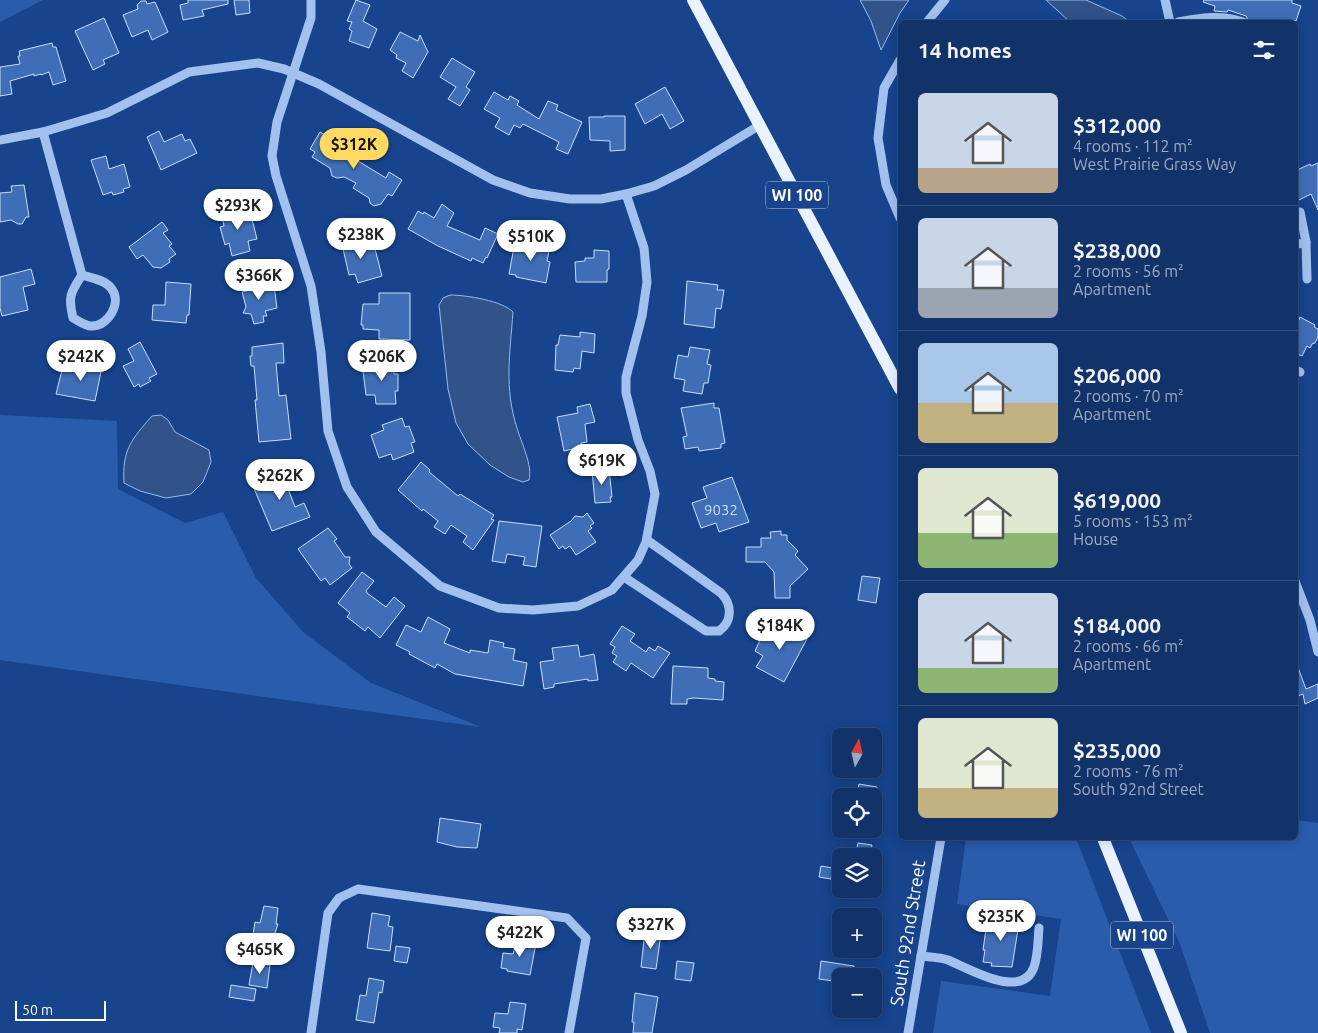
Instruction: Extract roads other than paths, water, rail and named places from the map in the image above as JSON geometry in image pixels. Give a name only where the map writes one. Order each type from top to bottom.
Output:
[{"type":"main road","name":"WI 100","points":[[693,0],[898,386]]},
{"type":"main road","name":"WI 100","points":[[1104,840],[1181,1033]]},
{"type":"street","points":[[311,0],[312,18],[277,122],[272,156],[276,176],[311,286],[322,352],[328,432],[347,487],[376,532],[440,586],[499,608],[533,610],[578,606],[612,590],[638,560],[647,540],[655,494],[650,471],[638,440],[626,393],[626,377],[642,316],[647,282],[644,248],[626,194]]},
{"type":"street","points":[[929,20],[945,0]]},
{"type":"street","points":[[1165,0],[1170,20]]},
{"type":"street","points":[[1189,20],[1205,17],[1237,20]]},
{"type":"street","points":[[0,140],[43,132],[107,113],[189,72],[258,63],[293,73],[319,84],[493,180],[530,193],[570,199],[601,199],[654,186],[686,170],[760,125]]},
{"type":"street","points":[[898,64],[884,88],[878,138],[886,186],[898,213]]},
{"type":"street","points":[[43,132],[82,275],[73,289],[69,302],[74,318],[86,325],[94,326],[108,320],[113,309],[114,293],[105,282],[82,275]]},
{"type":"street","points":[[1300,212],[1306,242],[1307,280]]},
{"type":"street","points":[[1298,244],[1306,242]]},
{"type":"street","points":[[624,577],[706,631],[719,631],[727,622],[730,608],[728,600],[647,540]]},
{"type":"street","points":[[1298,589],[1310,620],[1318,652]]},
{"type":"street","name":"South 92nd Street","points":[[908,1033],[941,840]]},
{"type":"street","points":[[311,1033],[328,913],[339,898],[358,889],[567,918],[586,938],[569,1033]]},
{"type":"street","points":[[921,956],[946,960],[975,974],[996,980],[1018,982],[1027,978],[1034,967],[1039,928]]}]
